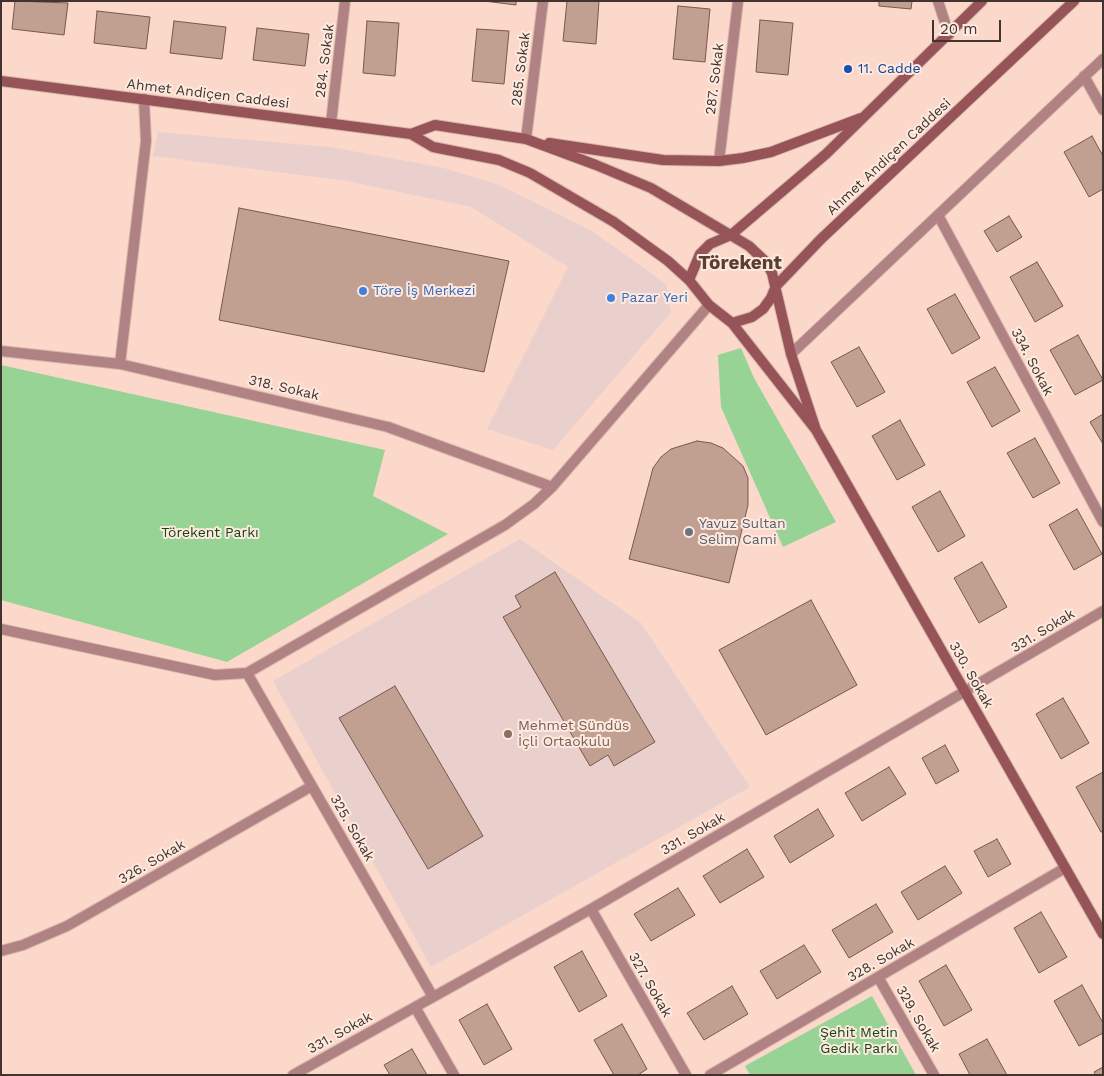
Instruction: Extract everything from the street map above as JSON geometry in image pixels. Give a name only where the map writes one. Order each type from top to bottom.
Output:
[{"type":"main road","points":[[689,280],[700,254],[710,244],[731,235],[826,154],[982,1]]},
{"type":"main road","name":"Ahmet Andiçen Caddesi","points":[[411,134],[435,125],[526,139],[596,165],[650,188],[758,253],[766,262],[776,286],[820,239],[1074,1]]},
{"type":"main road","name":"Ahmet Andiçen Caddesi","points":[[1,81],[411,134],[433,147],[499,160],[537,177],[586,205],[646,244],[689,280],[709,305],[732,323]]},
{"type":"main road","points":[[526,139],[663,160],[719,161],[771,152],[862,118]]},
{"type":"main road","points":[[732,323],[752,317],[763,309],[771,298],[776,286]]},
{"type":"main road","name":"330. Sokak","points":[[776,286],[791,354],[816,430]]},
{"type":"main road","name":"330. Sokak","points":[[732,323],[816,430],[1103,934]]},
{"type":"street","name":"284. Sokak","points":[[331,124],[345,1]]},
{"type":"street","name":"285. Sokak","points":[[526,139],[543,1]]},
{"type":"street","name":"287. Sokak","points":[[719,161],[738,1]]},
{"type":"street","points":[[938,1],[949,35]]},
{"type":"street","points":[[791,354],[1103,59]]},
{"type":"street","points":[[1084,76],[1103,110]]},
{"type":"street","points":[[120,364],[146,141],[144,100]]},
{"type":"street","name":"334. Sokak","points":[[938,215],[1103,522]]},
{"type":"street","points":[[1,629],[214,675],[247,673],[505,525],[534,504],[552,487],[709,305]]},
{"type":"street","name":"318. Sokak","points":[[1,351],[120,364],[388,427],[552,487]]},
{"type":"street","name":"331. Sokak","points":[[293,1075],[591,909],[1103,611]]},
{"type":"street","name":"325. Sokak","points":[[247,673],[433,997]]},
{"type":"street","name":"326. Sokak","points":[[1,951],[23,945],[67,926],[312,786]]},
{"type":"street","name":"328. Sokak","points":[[710,1075],[1065,868]]},
{"type":"street","name":"327. Sokak","points":[[591,909],[686,1075]]},
{"type":"street","name":"329. Sokak","points":[[878,977],[934,1075]]},
{"type":"street","points":[[415,1007],[454,1075]]},
{"type":"shaded area","name":"Pazar Yeri","points":[[158,132],[330,147],[444,168],[499,185],[592,231],[666,284],[671,312],[553,450],[487,429],[568,267],[471,207],[347,181],[153,156]]},
{"type":"shaded area","name":"Mehmet Sündüs İçli Ortaokulu","points":[[520,539],[641,623],[750,787],[431,967],[273,681]]},
{"type":"green space","points":[[741,348],[754,378],[836,522],[783,547],[721,407],[718,355]]},
{"type":"green space","name":"Törekent Parkı","points":[[1,365],[385,450],[373,496],[448,534],[227,662],[1,600]]},
{"type":"green space","name":"Şehit Metin Gedik Parkı","points":[[872,996],[916,1075],[750,1075],[745,1066]]},
{"type":"building","points":[[15,1],[68,3],[64,35],[12,29]]},
{"type":"building","points":[[484,1],[516,1],[516,5]]},
{"type":"building","points":[[567,1],[599,1],[596,44],[563,41]]},
{"type":"building","points":[[879,1],[912,1],[911,9],[879,6]]},
{"type":"building","points":[[678,6],[710,9],[705,62],[673,59]]},
{"type":"building","points":[[97,11],[150,17],[146,49],[94,43]]},
{"type":"building","points":[[760,20],[793,23],[788,75],[756,72]]},
{"type":"building","points":[[174,21],[226,27],[222,59],[170,53]]},
{"type":"building","points":[[367,21],[399,23],[395,76],[363,73]]},
{"type":"building","points":[[257,28],[309,34],[305,66],[253,60]]},
{"type":"building","points":[[477,29],[509,31],[504,84],[472,81]]},
{"type":"building","points":[[1092,136],[1103,156],[1103,189],[1089,197],[1064,152]]},
{"type":"building","name":"Töre İş Merkezi","points":[[239,208],[509,261],[484,372],[219,320]]},
{"type":"building","points":[[1009,216],[1022,237],[997,252],[984,231]]},
{"type":"building","points":[[1037,262],[1063,306],[1035,322],[1010,277]]},
{"type":"building","points":[[955,294],[980,338],[952,354],[927,309]]},
{"type":"building","points":[[1078,335],[1103,380],[1075,395],[1050,350]]},
{"type":"building","points":[[859,347],[885,392],[857,407],[831,362]]},
{"type":"building","points":[[995,367],[1020,411],[992,427],[967,382]]},
{"type":"building","points":[[1103,414],[1103,444],[1090,422]]},
{"type":"building","points":[[900,420],[925,465],[897,480],[872,436]]},
{"type":"building","points":[[1035,438],[1060,483],[1033,498],[1007,453]]},
{"type":"building","name":"Yavuz Sultan Selim Cami","points":[[697,441],[711,443],[723,448],[743,466],[748,478],[748,505],[729,583],[629,559],[653,468],[661,457],[671,449]]},
{"type":"building","points":[[940,491],[965,536],[938,552],[912,507]]},
{"type":"building","points":[[1077,509],[1102,554],[1074,570],[1049,525]]},
{"type":"building","points":[[982,562],[1007,607],[979,623],[954,578]]},
{"type":"building","points":[[555,572],[655,742],[614,766],[608,755],[590,766],[503,617],[521,607],[515,596]]},
{"type":"building","points":[[811,600],[857,685],[766,735],[719,650]]},
{"type":"building","points":[[395,686],[483,836],[428,869],[339,718]]},
{"type":"building","points":[[1063,698],[1089,743],[1061,759],[1036,714]]},
{"type":"building","points":[[945,745],[959,771],[936,784],[922,758]]},
{"type":"building","points":[[889,767],[906,794],[862,821],[845,793]]},
{"type":"building","points":[[1103,772],[1103,832],[1101,832],[1076,787]]},
{"type":"building","points":[[818,809],[834,836],[790,863],[774,836]]},
{"type":"building","points":[[997,839],[1011,864],[988,877],[974,851]]},
{"type":"building","points":[[747,849],[764,877],[720,903],[703,876]]},
{"type":"building","points":[[945,866],[962,893],[918,920],[901,892]]},
{"type":"building","points":[[678,888],[695,915],[651,941],[634,914]]},
{"type":"building","points":[[876,904],[893,932],[849,958],[832,930]]},
{"type":"building","points":[[1041,912],[1067,957],[1039,973],[1014,928]]},
{"type":"building","points":[[804,945],[821,972],[777,999],[760,971]]},
{"type":"building","points":[[582,951],[607,996],[579,1012],[554,967]]},
{"type":"building","points":[[946,965],[972,1010],[944,1026],[919,981]]},
{"type":"building","points":[[1082,985],[1103,1023],[1103,1033],[1079,1046],[1054,1001]]},
{"type":"building","points":[[732,986],[748,1014],[704,1040],[687,1013]]},
{"type":"building","points":[[487,1004],[512,1049],[484,1065],[459,1020]]},
{"type":"building","points":[[622,1024],[647,1069],[638,1075],[614,1075],[594,1040]]},
{"type":"building","points":[[987,1039],[1007,1075],[970,1075],[959,1054]]},
{"type":"building","points":[[412,1049],[427,1075],[390,1075],[384,1065]]},
{"type":"building","points":[[1103,1067],[1103,1075],[1096,1075],[1094,1072]]},
{"type":"place","name":"11. Cadde","points":[[848,69]]},
{"type":"place","name":"Töre İş Merkezi","points":[[363,291]]},
{"type":"place","name":"Pazar Yeri","points":[[611,298]]},
{"type":"place","name":"Yavuz Sultan Selim Cami","points":[[689,532]]},
{"type":"place","name":"Mehmet Sündüs İçli Ortaokulu","points":[[508,734]]},
{"type":"district","name":"Törekent","points":[[740,263]]}]
